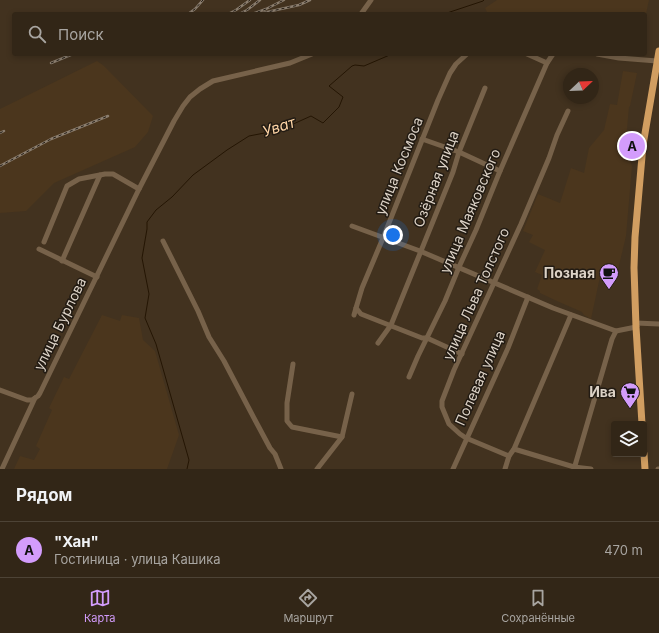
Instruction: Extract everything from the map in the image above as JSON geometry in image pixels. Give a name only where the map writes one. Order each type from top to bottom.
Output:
[{"type":"highway","points":[[642,421],[636,325],[635,255],[640,172],[645,130],[658,55]]},
{"type":"highway","points":[[644,457],[644,469]]},
{"type":"street","points":[[362,12],[371,0]]},
{"type":"street","points":[[647,56],[658,55]]},
{"type":"street","name":"улица Бурлова","points":[[2,469],[35,398],[40,393],[139,189],[183,106],[190,97],[213,81],[290,63],[307,56]]},
{"type":"street","name":"улица Космоса","points":[[354,315],[362,288],[450,73],[456,64],[465,56]]},
{"type":"street","points":[[531,56],[547,63]]},
{"type":"street","name":"улица Маяковского","points":[[409,377],[446,301],[458,267],[476,230],[500,171],[547,63],[552,56]]},
{"type":"street","points":[[608,56],[619,58],[645,56]]},
{"type":"street","name":"Озёрная улица","points":[[378,343],[391,325],[453,172],[459,152],[485,88]]},
{"type":"street","name":"улица Льва Толстого","points":[[509,456],[460,434],[449,424],[442,407],[442,401],[521,224],[568,111]]},
{"type":"street","points":[[422,139],[459,152],[500,171]]},
{"type":"street","points":[[44,242],[67,186],[79,179],[113,174],[139,189]]},
{"type":"street","points":[[62,261],[100,175]]},
{"type":"street","points":[[352,226],[420,251],[528,297],[616,331],[636,325],[659,324]]},
{"type":"street","points":[[163,241],[198,311],[209,337],[224,361],[270,448],[275,454],[281,469]]},
{"type":"street","points":[[39,249],[97,277]]},
{"type":"street","name":"Полевая улица","points":[[453,469],[508,348],[528,297]]},
{"type":"street","points":[[356,308],[361,314],[422,338],[427,338],[462,354]]},
{"type":"street","points":[[504,469],[509,456],[514,449],[571,314]]},
{"type":"street","points":[[574,468],[612,339],[616,331]]},
{"type":"street","points":[[293,364],[287,403],[286,421],[292,427],[342,437]]},
{"type":"street","points":[[0,390],[28,400],[35,398]]},
{"type":"street","points":[[317,469],[342,437],[352,394]]},
{"type":"street","points":[[514,449],[574,468],[590,469]]},
{"type":"shaded area","points":[[497,0],[649,0],[646,12],[487,12],[485,8]]},
{"type":"shaded area","points":[[97,61],[104,66],[153,116],[148,132],[135,147],[54,183],[26,211],[0,213],[0,109]]},
{"type":"shaded area","points":[[623,71],[637,73],[629,107],[625,150],[632,166],[626,236],[617,274],[601,272],[591,319],[582,312],[540,293],[537,289],[542,275],[535,272],[545,250],[529,242],[533,235],[523,231],[538,194],[560,203],[571,168],[584,173],[589,148],[604,130],[610,104],[617,105]]},
{"type":"shaded area","points":[[102,315],[120,321],[122,315],[139,318],[143,340],[155,351],[179,435],[167,469],[14,469],[20,456],[34,460],[40,449],[36,446],[52,410],[49,408],[64,377],[69,379]]},
{"type":"waterway","name":"Уват","points":[[450,12],[484,0]]},
{"type":"waterway","name":"Уват","points":[[187,469],[189,460],[156,344],[145,318],[149,294],[142,258],[147,222],[156,210],[172,197],[193,175],[249,136],[280,130],[311,116],[323,123],[339,107],[343,97],[329,86],[352,66],[364,66],[387,56]]},
{"type":"railway","points":[[191,12],[203,0]]},
{"type":"railway","points":[[232,12],[250,0]]},
{"type":"railway","points":[[243,12],[260,0]]},
{"type":"railway","points":[[258,12],[284,0]]},
{"type":"railway","points":[[267,12],[299,5],[310,0]]},
{"type":"railway","points":[[51,63],[68,56]]},
{"type":"railway","points":[[0,166],[51,139],[108,116]]},
{"type":"railway","points":[[0,133],[4,131]]},
{"type":"place","name":"\"Хан\"","points":[[632,146]]},
{"type":"place","name":"Позная","points":[[609,290]]},
{"type":"place","name":"Ива","points":[[630,409]]}]
